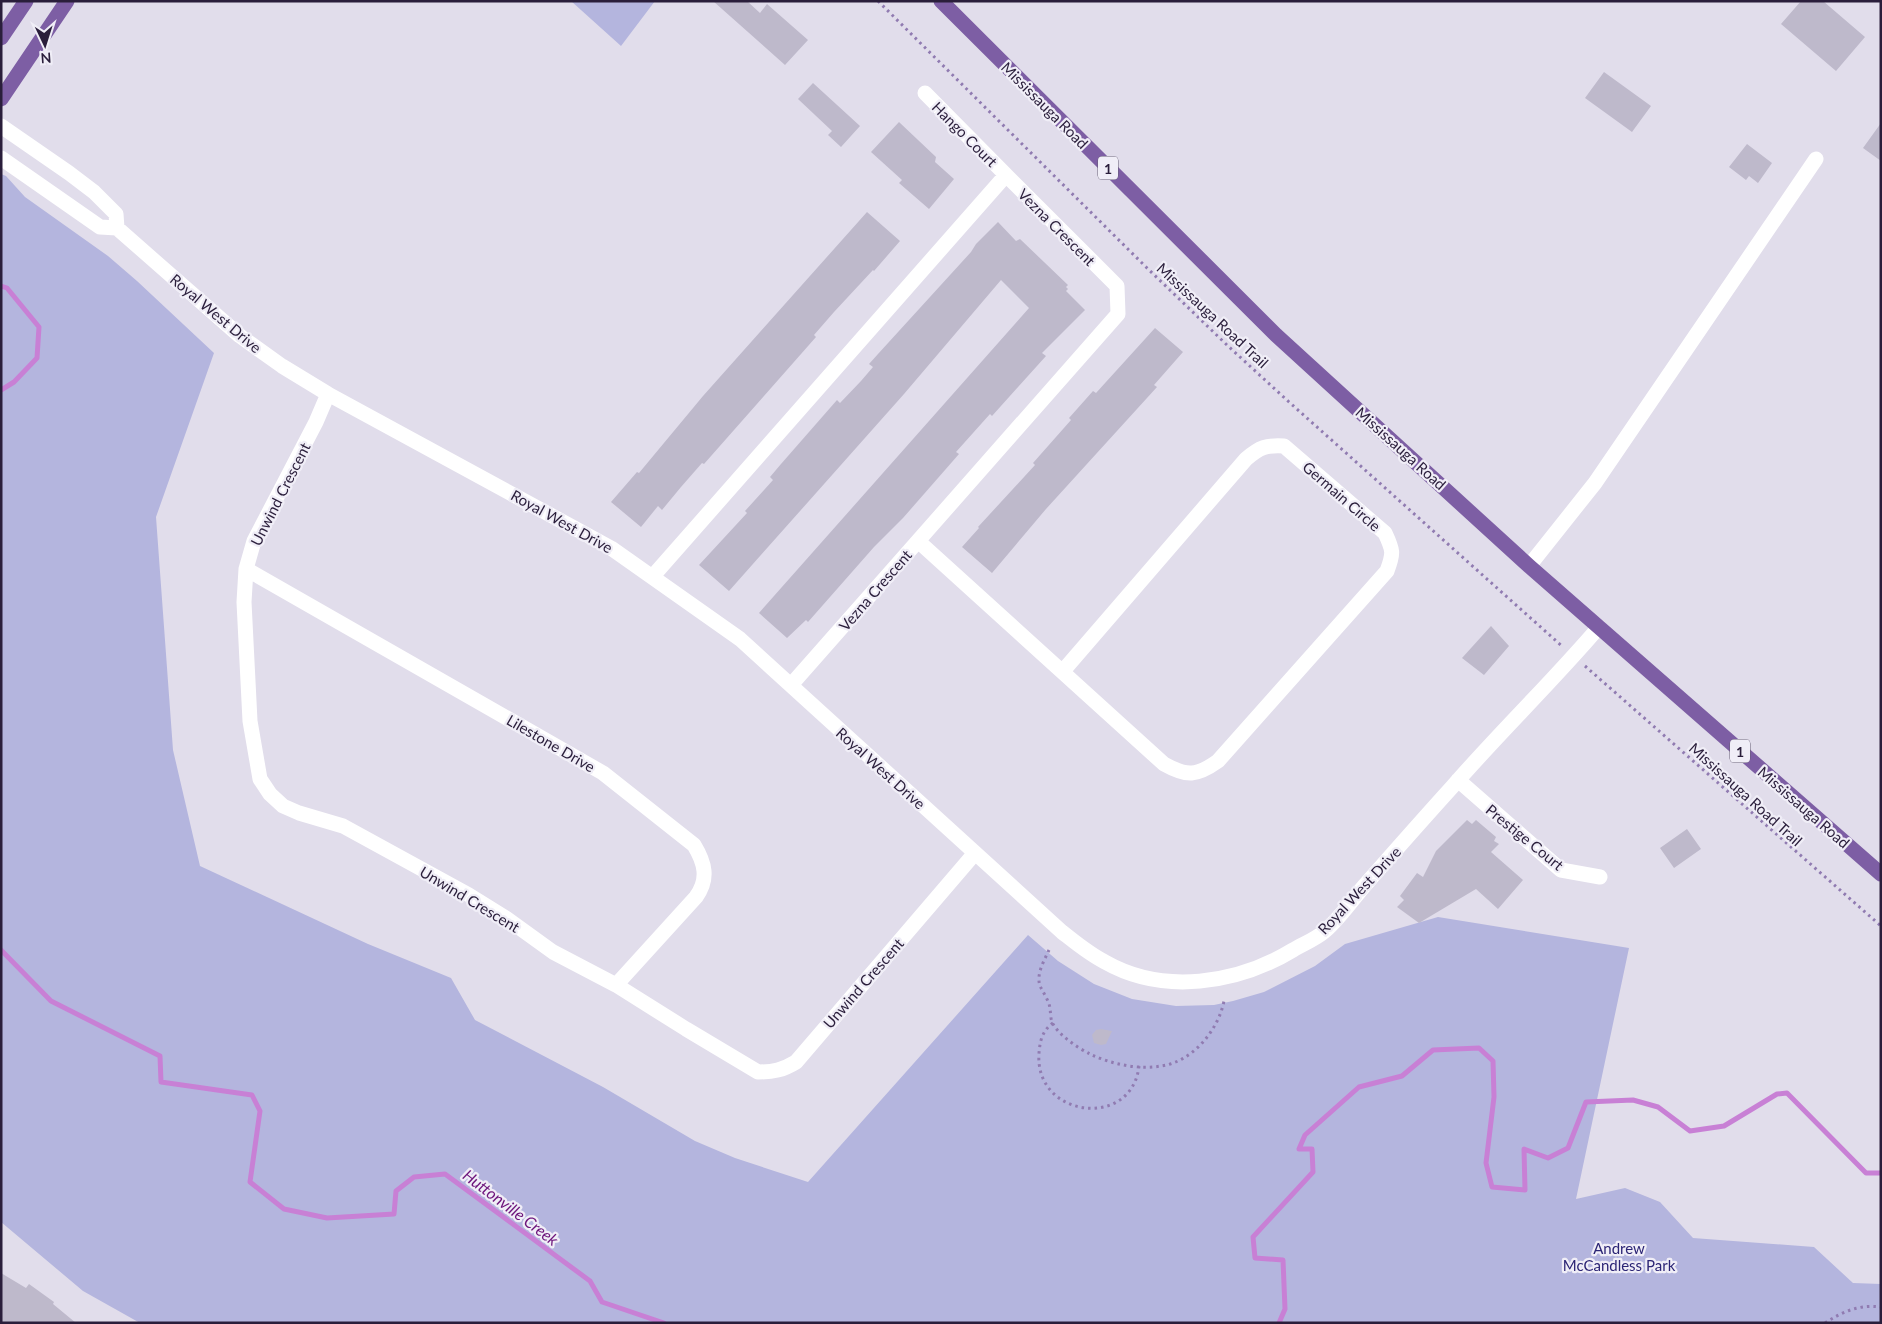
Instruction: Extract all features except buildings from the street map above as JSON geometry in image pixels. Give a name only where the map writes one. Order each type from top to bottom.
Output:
[{"type":"main road","points":[[1,38],[26,1]]},
{"type":"main road","points":[[1,99],[67,1]]},
{"type":"main road","name":"Mississauga Road","points":[[940,1],[1276,335],[1529,566],[1881,874]]},
{"type":"street","name":"Hango Court","points":[[925,93],[1006,175]]},
{"type":"street","name":"Royal West Drive","points":[[1,126],[94,192],[116,214],[117,228]]},
{"type":"street","name":"Royal West Drive","points":[[1,158],[100,227],[117,228],[240,336],[282,366],[328,394],[611,548],[653,576],[740,639],[1062,932],[1106,963],[1146,978],[1191,982],[1244,973],[1276,960],[1325,931],[1458,780],[1571,660],[1599,627]]},
{"type":"street","points":[[1529,566],[1595,483],[1816,159]]},
{"type":"street","name":"Vezna Crescent","points":[[653,576],[1006,175],[1117,286],[1118,314],[791,685]]},
{"type":"street","name":"Unwind Crescent","points":[[328,394],[316,422],[254,541],[246,569],[244,602],[250,722],[260,779],[270,794],[283,806],[299,813],[343,826],[414,865],[506,918],[553,952],[616,985],[758,1072],[772,1072],[784,1069],[796,1062],[975,854]]},
{"type":"street","name":"Germain Circle","points":[[918,541],[1164,764],[1177,771],[1192,774],[1205,771],[1218,761],[1387,571],[1393,556],[1391,547],[1385,533],[1284,446],[1268,445],[1257,450],[1246,459],[1063,671]]},
{"type":"street","name":"Lilestone Drive","points":[[246,569],[603,773],[694,845],[701,856],[705,869],[702,889],[616,985]]},
{"type":"street","name":"Prestige Court","points":[[1458,780],[1561,870],[1600,877]]},
{"type":"path","name":"Mississauga Road Trail","points":[[878,1],[1228,346],[1547,632]]},
{"type":"path","name":"Mississauga Road Trail","points":[[1598,677],[1881,926]]},
{"type":"path","points":[[1049,950],[1042,964],[1039,980],[1051,1010],[1052,1023],[1069,1041],[1098,1058],[1122,1064],[1163,1066],[1195,1051],[1218,1023],[1224,1001]]},
{"type":"path","points":[[1052,1023],[1043,1034],[1040,1043],[1039,1066],[1042,1076],[1054,1094],[1073,1106],[1080,1109],[1097,1109],[1120,1100],[1129,1092],[1136,1081],[1140,1066]]},
{"type":"path","points":[[1825,1323],[1851,1309],[1871,1306],[1881,1307]]},
{"type":"green space","points":[[571,1],[655,1],[621,46]]},
{"type":"green space","name":"Andrew McCandless Park","points":[[1,174],[6,176],[25,197],[108,256],[214,353],[156,517],[173,750],[200,866],[368,944],[451,978],[475,1020],[603,1087],[695,1141],[735,1158],[808,1182],[1028,935],[1058,961],[1094,984],[1132,999],[1176,1006],[1214,1005],[1264,992],[1315,966],[1345,944],[1438,917],[1629,948],[1576,1199],[1625,1188],[1660,1202],[1693,1238],[1814,1247],[1853,1283],[1881,1284],[1881,1323],[140,1323],[83,1291],[1,1222]]},
{"type":"waterway","name":"Huttonville Creek","points":[[1,286],[7,288],[39,327],[37,358],[14,382],[1,390]]},
{"type":"waterway","name":"Huttonville Creek","points":[[1,950],[51,1001],[160,1056],[161,1082],[252,1095],[260,1111],[250,1182],[284,1209],[327,1218],[394,1214],[396,1191],[414,1177],[445,1174],[590,1281],[602,1302],[664,1323]]},
{"type":"waterway","name":"Huttonville Creek","points":[[1279,1323],[1285,1309],[1283,1260],[1255,1258],[1253,1237],[1313,1172],[1312,1149],[1299,1149],[1305,1135],[1359,1087],[1402,1076],[1433,1050],[1479,1048],[1493,1061],[1494,1097],[1486,1163],[1492,1187],[1525,1190],[1524,1149],[1548,1158],[1568,1148],[1586,1102],[1633,1100],[1658,1107],[1690,1131],[1724,1126],[1777,1094],[1787,1093],[1866,1173],[1881,1173]]}]
